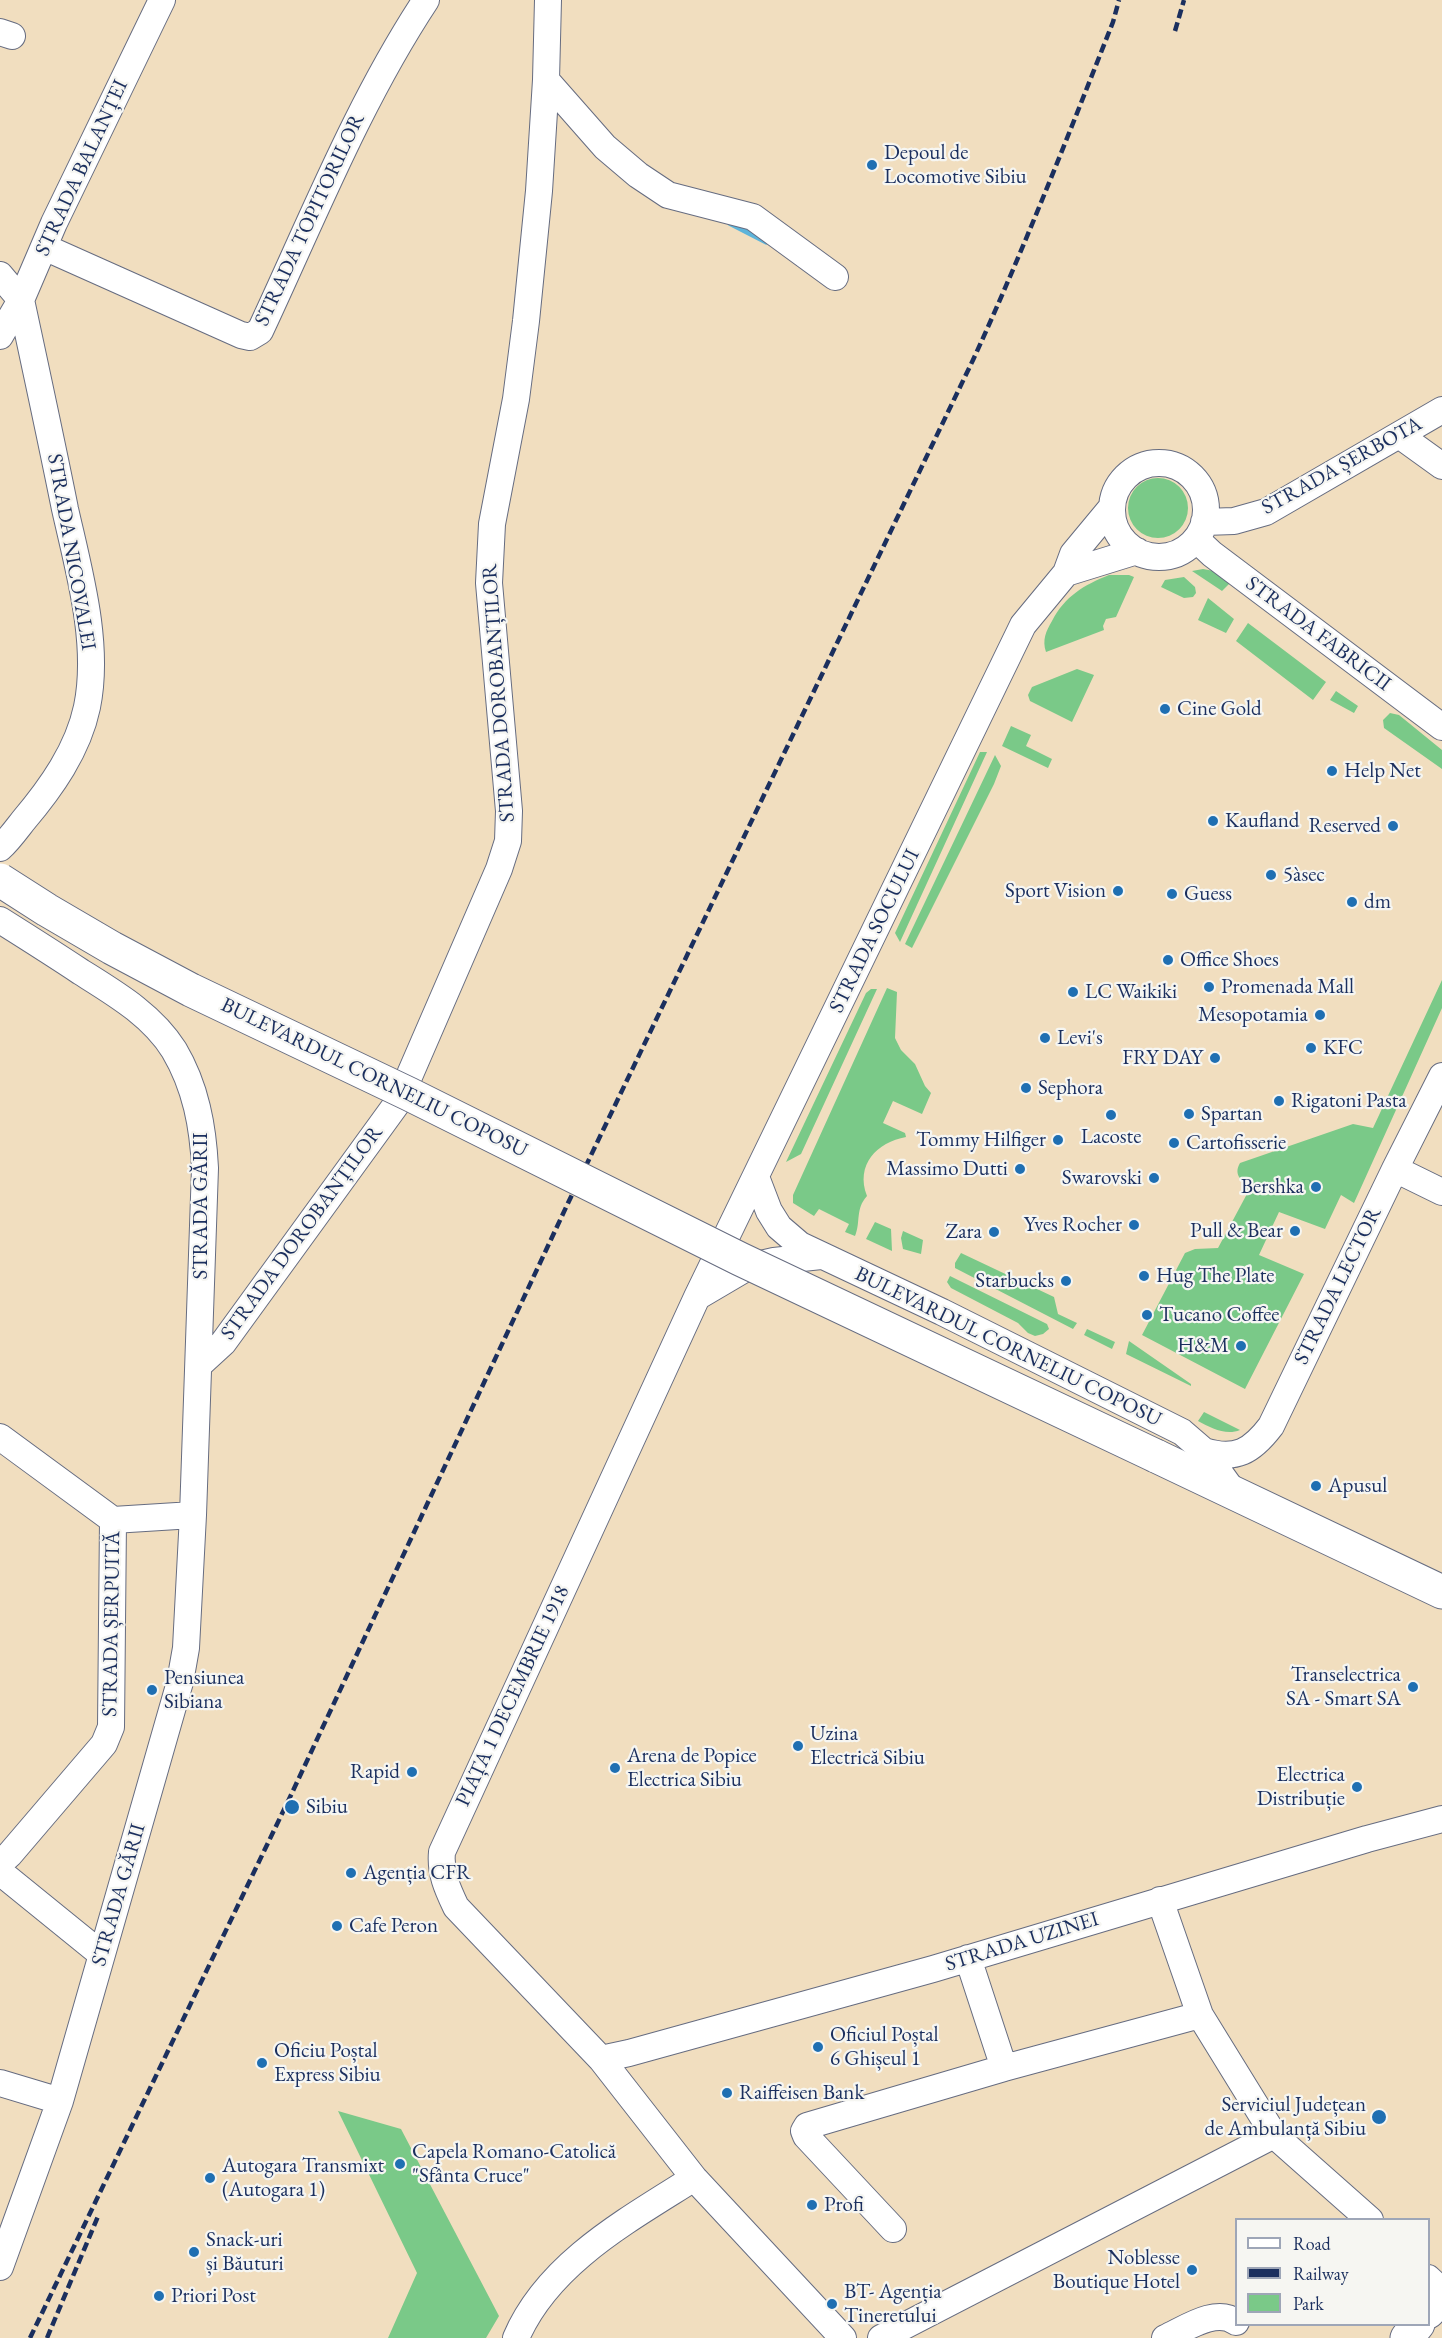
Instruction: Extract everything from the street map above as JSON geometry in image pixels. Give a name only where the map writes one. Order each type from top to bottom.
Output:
[{"type":"main road","name":"BULEVARDUL CORNELIU COPOSU","points":[[0,880],[84,932],[191,990],[409,1094],[740,1259],[1442,1592]]},
{"type":"main road","points":[[1430,2311],[1442,2297]]},
{"type":"main road","points":[[1407,2338],[1417,2326]]},
{"type":"street","name":"STRADA BALANȚEI","points":[[0,336],[21,300],[162,0]]},
{"type":"street","name":"STRADA TOPITORILOR","points":[[44,247],[241,335],[250,337],[260,331],[369,93],[426,0]]},
{"type":"street","name":"STRADA DOROBANȚILOR","points":[[199,1365],[223,1343],[398,1102],[499,869],[508,841],[509,811],[492,628],[490,560],[492,524],[516,399],[526,321],[539,191],[548,0]]},
{"type":"street","points":[[546,80],[605,147],[638,175],[668,195],[753,217],[835,277]]},
{"type":"street","name":"STRADA NICOVALEI","points":[[0,275],[21,300],[82,586],[91,653],[91,682],[87,708],[79,735],[46,794],[0,848]]},
{"type":"street","name":"STRADA ȘERBOTA","points":[[1200,531],[1266,512],[1442,410]]},
{"type":"street","points":[[1399,435],[1442,466]]},
{"type":"street","points":[[1167,464],[1187,472],[1201,489],[1205,506],[1200,531],[1179,552],[1168,556],[1147,555],[1137,551],[1118,533],[1113,520],[1112,507],[1119,485],[1134,470],[1145,465],[1167,464]]},
{"type":"street","name":"STRADA SOCULUI","points":[[697,1297],[1023,625],[1066,573],[1073,554],[1112,507]]},
{"type":"street","name":"STRADA FABRICII","points":[[1200,531],[1212,554],[1442,727]]},
{"type":"street","points":[[1066,573],[1137,551]]},
{"type":"street","name":"STRADA GĂRII","points":[[0,920],[124,999],[151,1021],[173,1049],[184,1068],[195,1096],[203,1130],[205,1168],[193,1515],[186,1648],[180,1682],[60,2101],[0,2267]]},
{"type":"street","name":"STRADA LECTOR","points":[[1204,1451],[1217,1455],[1242,1452],[1259,1442],[1271,1426],[1395,1168],[1442,1076]]},
{"type":"street","points":[[1395,1168],[1442,1192]]},
{"type":"street","name":"BULEVARDUL CORNELIU COPOSU","points":[[756,1177],[769,1212],[779,1227],[800,1245],[942,1312],[1182,1432],[1204,1451],[1236,1495]]},
{"type":"street","points":[[697,1297],[748,1267],[774,1261],[820,1256]]},
{"type":"street","name":"PIAȚA 1 DECEMBRIE 1918","points":[[697,1297],[442,1852],[441,1865],[456,1907],[601,2059],[694,2178],[843,2338]]},
{"type":"street","name":"STRADA ȘERPUITĂ","points":[[0,1437],[113,1520],[111,1726],[104,1744],[0,1863]]},
{"type":"street","points":[[113,1520],[193,1515]]},
{"type":"street","name":"STRADA UZINEI","points":[[601,2059],[629,2054],[968,1958],[1367,1839],[1442,1819]]},
{"type":"street","points":[[0,1872],[101,1954]]},
{"type":"street","points":[[1160,1900],[1200,2015],[1274,2135],[1368,2218]]},
{"type":"street","points":[[968,1958],[1004,2068]]},
{"type":"street","points":[[893,2229],[806,2136],[804,2131],[807,2126],[1004,2068],[1200,2015]]},
{"type":"street","points":[[0,2083],[60,2101]]},
{"type":"street","points":[[881,2338],[1274,2135]]},
{"type":"street","points":[[522,2333],[548,2286],[579,2258],[629,2219],[694,2178]]},
{"type":"street","points":[[1430,2280],[1442,2291]]},
{"type":"street","points":[[1165,2338],[1216,2317],[1230,2317],[1235,2321]]},
{"type":"street","points":[[1241,2326],[1253,2338]]},
{"type":"green space","points":[[1158,478],[1179,487],[1188,508],[1179,529],[1158,538],[1137,529],[1128,508],[1137,487]]},
{"type":"green space","points":[[1203,569],[1214,571],[1230,583],[1222,591],[1192,571]]},
{"type":"green space","points":[[1109,575],[1134,577],[1116,617],[1106,619],[1104,630],[1046,652],[1044,644],[1046,632],[1057,612],[1083,587]]},
{"type":"green space","points":[[1184,577],[1195,587],[1196,593],[1193,597],[1184,598],[1161,587],[1165,580]]},
{"type":"green space","points":[[1208,598],[1234,619],[1226,633],[1198,620]]},
{"type":"green space","points":[[1248,623],[1326,682],[1313,700],[1236,641]]},
{"type":"green space","points":[[1077,669],[1094,675],[1072,722],[1030,701],[1028,695],[1032,687]]},
{"type":"green space","points":[[1336,691],[1358,706],[1354,713],[1330,700]]},
{"type":"green space","points":[[1390,713],[1399,715],[1442,750],[1442,769],[1384,728],[1383,720]]},
{"type":"green space","points":[[1011,726],[1031,735],[1026,746],[1052,759],[1048,768],[1002,746]]},
{"type":"green space","points":[[980,752],[987,752],[900,942],[895,933]]},
{"type":"green space","points":[[995,755],[1001,766],[994,784],[912,948],[905,944]]},
{"type":"green space","points":[[1442,980],[1442,1008],[1354,1203],[1341,1195],[1325,1229],[1279,1212],[1259,1255],[1304,1274],[1245,1389],[1142,1335],[1185,1253],[1195,1249],[1218,1248],[1248,1192],[1237,1172],[1240,1163],[1353,1124],[1373,1128]]},
{"type":"green space","points":[[887,988],[897,992],[895,1038],[901,1050],[915,1064],[925,1086],[931,1093],[922,1114],[893,1101],[883,1123],[905,1133],[906,1137],[886,1144],[871,1157],[866,1165],[864,1185],[867,1196],[861,1206],[855,1236],[845,1232],[849,1224],[819,1209],[814,1216],[793,1203],[793,1195]]},
{"type":"green space","points":[[871,989],[877,989],[801,1154],[786,1162],[866,993]]},
{"type":"green space","points":[[875,1222],[891,1229],[892,1251],[866,1239]]},
{"type":"green space","points":[[903,1231],[923,1240],[921,1254],[903,1249],[901,1238]]},
{"type":"green space","points":[[961,1253],[1054,1297],[1058,1314],[1077,1323],[1073,1329],[955,1268],[955,1263]]},
{"type":"green space","points":[[950,1276],[1047,1324],[1049,1329],[1035,1336],[1028,1333],[1018,1323],[951,1288],[947,1282]]},
{"type":"green space","points":[[1087,1329],[1115,1342],[1112,1349],[1084,1335]]},
{"type":"green space","points":[[1129,1341],[1191,1384],[1191,1386],[1126,1354]]},
{"type":"green space","points":[[1204,1412],[1240,1430],[1224,1432],[1198,1421]]},
{"type":"green space","points":[[338,2111],[401,2129],[499,2316],[486,2338],[388,2338],[417,2273]]},
{"type":"waterway","points":[[731,223],[766,241]]},
{"type":"railway","points":[[30,2338],[291,1795],[569,1201],[973,360],[1045,192],[1113,22],[1119,0]]},
{"type":"railway","points":[[1175,31],[1184,0]]},
{"type":"railway","points":[[47,2338],[99,2214]]},
{"type":"place","name":"Depoul de Locomotive Sibiu","points":[[872,165]]},
{"type":"place","name":"Cine Gold","points":[[1165,709]]},
{"type":"place","name":"Help Net","points":[[1332,771]]},
{"type":"place","name":"Kaufland","points":[[1213,821]]},
{"type":"place","name":"Reserved","points":[[1393,826]]},
{"type":"place","name":"5àsec","points":[[1271,875]]},
{"type":"place","name":"Sport Vision","points":[[1118,891]]},
{"type":"place","name":"Guess","points":[[1172,894]]},
{"type":"place","name":"dm","points":[[1352,902]]},
{"type":"place","name":"Office Shoes","points":[[1168,960]]},
{"type":"place","name":"Promenada Mall","points":[[1209,987]]},
{"type":"place","name":"LC Waikiki","points":[[1073,992]]},
{"type":"place","name":"Mesopotamia","points":[[1320,1015]]},
{"type":"place","name":"Levi's","points":[[1045,1038]]},
{"type":"place","name":"KFC","points":[[1311,1048]]},
{"type":"place","name":"FRY DAY","points":[[1215,1058]]},
{"type":"place","name":"Sephora","points":[[1026,1088]]},
{"type":"place","name":"Rigatoni Pasta","points":[[1279,1101]]},
{"type":"place","name":"Spartan","points":[[1189,1114]]},
{"type":"place","name":"Lacoste","points":[[1111,1115]]},
{"type":"place","name":"Tommy Hilfiger","points":[[1058,1140]]},
{"type":"place","name":"Cartofisserie","points":[[1174,1143]]},
{"type":"place","name":"Massimo Dutti","points":[[1020,1169]]},
{"type":"place","name":"Swarovski","points":[[1154,1178]]},
{"type":"place","name":"Bershka","points":[[1316,1187]]},
{"type":"place","name":"Yves Rocher","points":[[1134,1225]]},
{"type":"place","name":"Pull & Bear","points":[[1295,1231]]},
{"type":"place","name":"Zara","points":[[994,1232]]},
{"type":"place","name":"Hug The Plate","points":[[1144,1276]]},
{"type":"place","name":"Starbucks","points":[[1066,1281]]},
{"type":"place","name":"Tucano Coffee","points":[[1147,1315]]},
{"type":"place","name":"H&M","points":[[1241,1346]]},
{"type":"place","name":"Apusul","points":[[1316,1486]]},
{"type":"place","name":"Transelectrica SA - Smart SA","points":[[1413,1687]]},
{"type":"place","name":"Pensiunea Sibiana","points":[[152,1690]]},
{"type":"place","name":"Uzina Electrică Sibiu","points":[[798,1746]]},
{"type":"place","name":"Arena de Popice Electrica Sibiu","points":[[615,1768]]},
{"type":"place","name":"Rapid","points":[[412,1772]]},
{"type":"place","name":"Electrica Distribuție","points":[[1357,1787]]},
{"type":"place","name":"Sibiu","points":[[292,1807]]},
{"type":"place","name":"Agenția CFR","points":[[351,1873]]},
{"type":"place","name":"Cafe Peron","points":[[337,1926]]},
{"type":"place","name":"Oficiul Poștal 6 Ghișeul 1","points":[[818,2047]]},
{"type":"place","name":"Oficiu Poștal Express Sibiu","points":[[262,2063]]},
{"type":"place","name":"Raiffeisen Bank","points":[[727,2093]]},
{"type":"place","name":"Serviciul Județean de Ambulanță Sibiu","points":[[1379,2117]]},
{"type":"place","name":"Capela Romano-Catolică \"Sfânta Cruce\"","points":[[400,2164]]},
{"type":"place","name":"Autogara Transmixt (Autogara 1)","points":[[210,2178]]},
{"type":"place","name":"Profi","points":[[812,2205]]},
{"type":"place","name":"Snack-uri și Băuturi","points":[[194,2252]]},
{"type":"place","name":"Noblesse Boutique Hotel","points":[[1192,2270]]},
{"type":"place","name":"Priori Post","points":[[159,2296]]},
{"type":"place","name":"BT- Agenția Tineretului","points":[[832,2304]]}]
